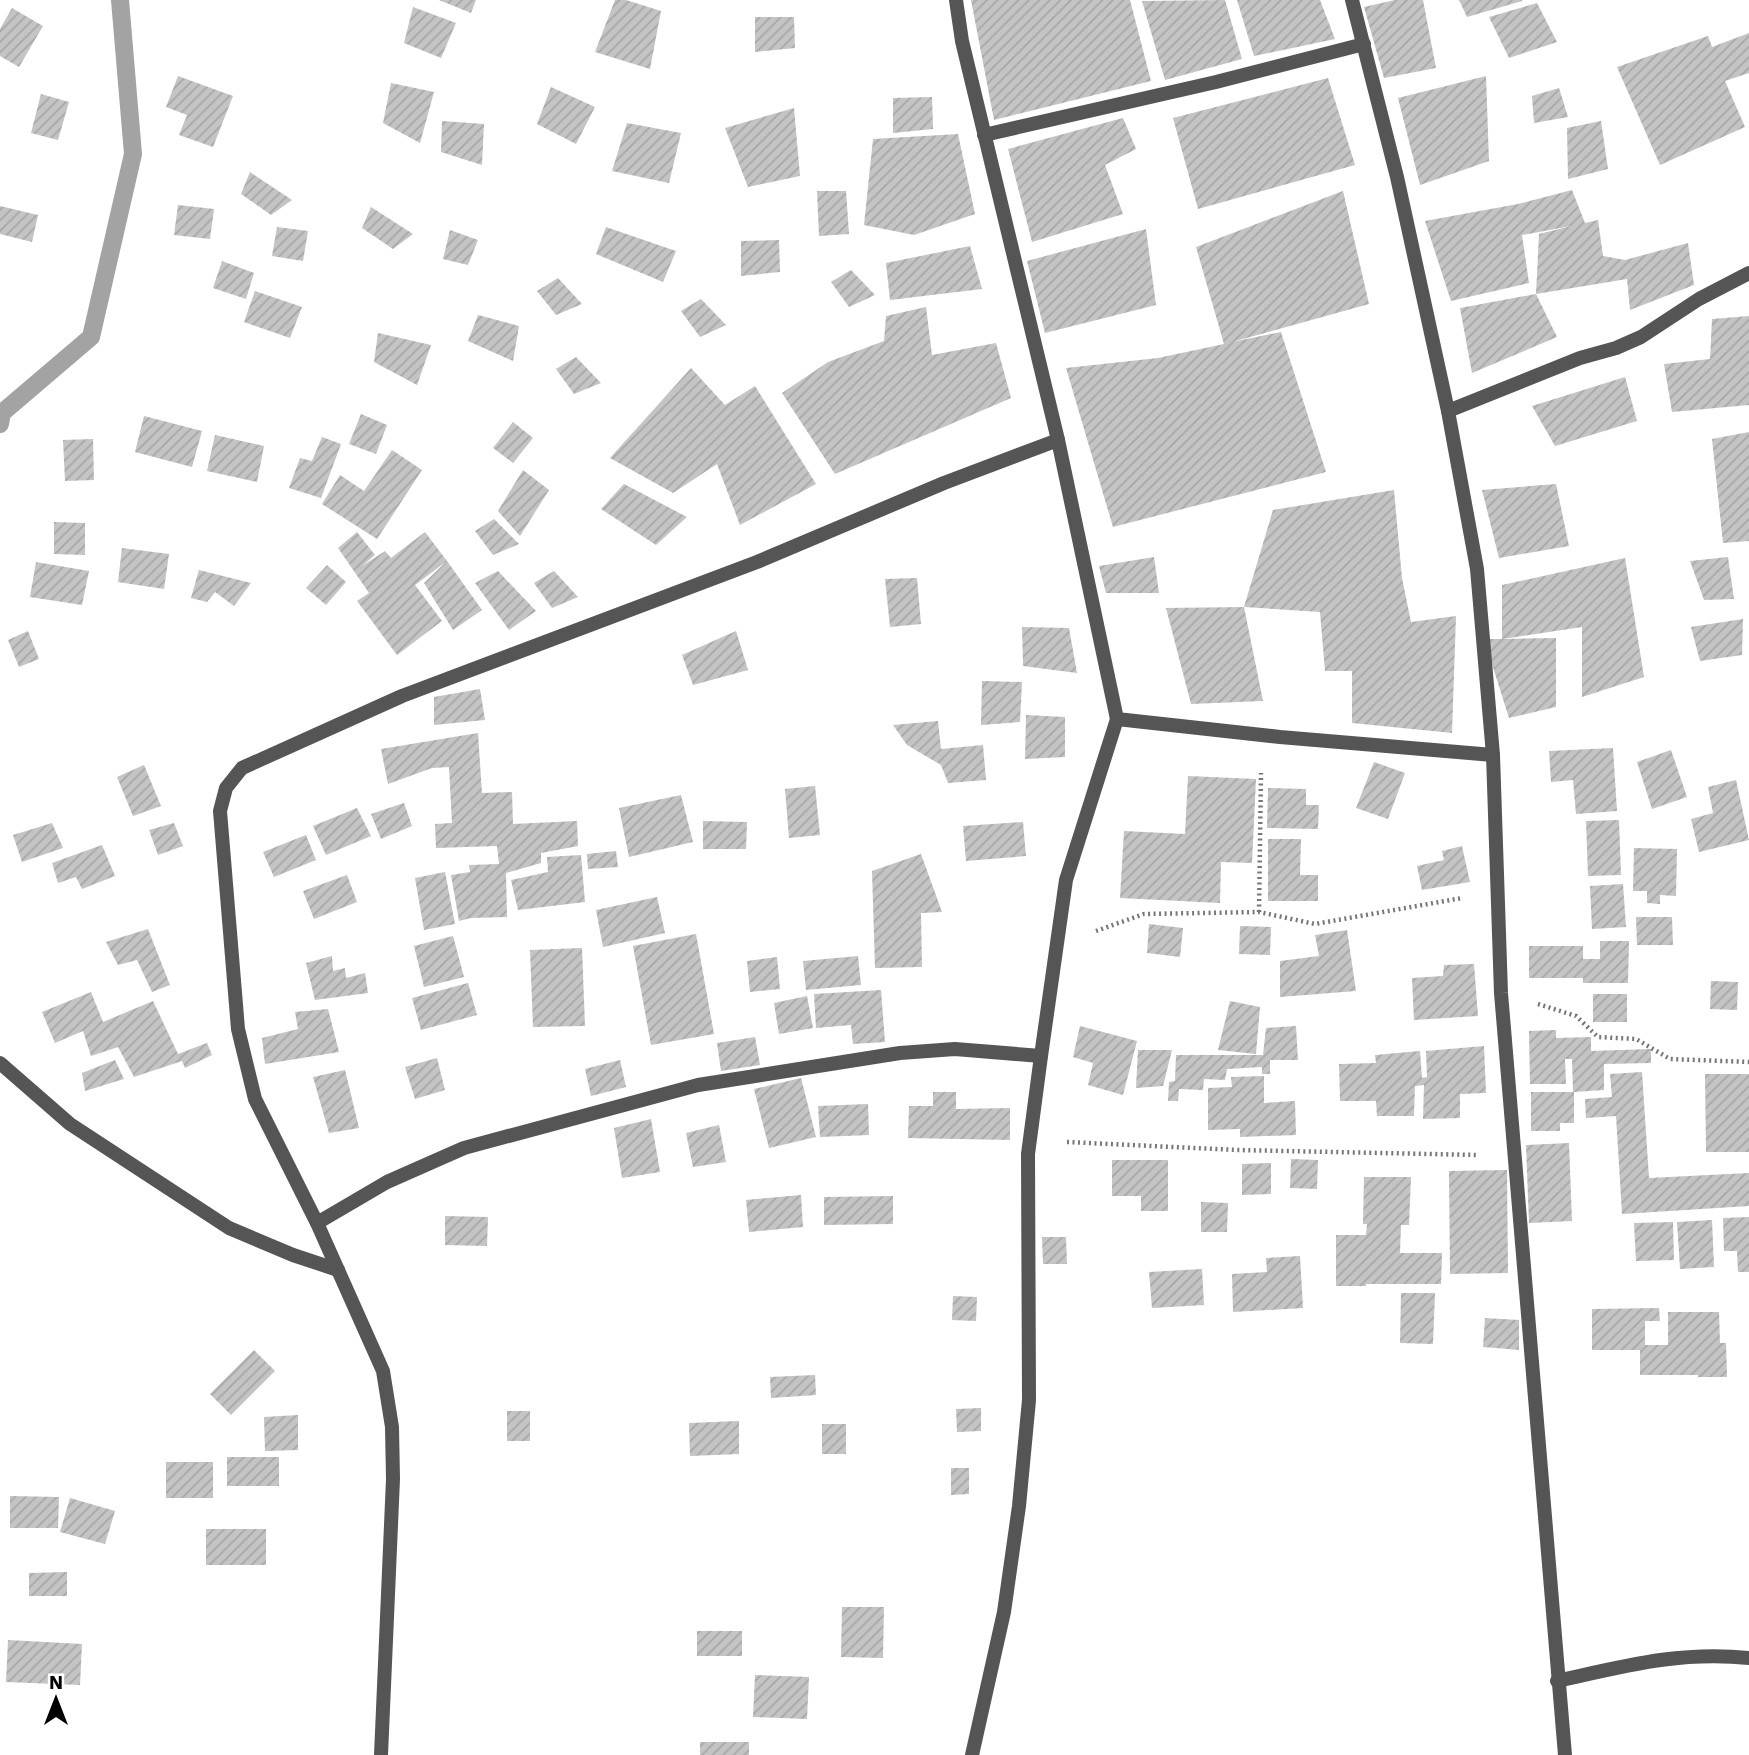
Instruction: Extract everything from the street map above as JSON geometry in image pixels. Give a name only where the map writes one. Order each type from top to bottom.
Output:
[{"type":"street","points":[[957,0],[962,41],[1058,440],[1117,719],[1066,880],[1056,946],[1029,1140],[1029,1400],[1026,1440],[1004,1612],[972,1755]]},
{"type":"street","points":[[1352,0],[1397,177],[1448,411],[1477,569],[1493,755],[1501,993],[1564,1755]]},
{"type":"street","points":[[984,135],[1216,82],[1364,44]]},
{"type":"street","points":[[1448,411],[1580,358],[1616,348],[1641,337],[1699,299],[1749,273]]},
{"type":"street","points":[[381,1755],[393,1479],[392,1427],[383,1371],[317,1223],[255,1099],[237,1029],[220,810],[226,788],[242,768],[402,696],[745,566],[944,483],[1058,440]]},
{"type":"street","points":[[1117,719],[1262,735],[1493,755]]},
{"type":"street","points":[[317,1223],[387,1182],[464,1148],[698,1086],[900,1053],[955,1049],[1041,1056]]},
{"type":"street","points":[[0,1063],[71,1124],[229,1228],[293,1255],[338,1270]]},
{"type":"street","points":[[1557,1681],[1656,1659],[1717,1655],[1749,1658]]},
{"type":"path","points":[[1259,912],[1262,735]]},
{"type":"path","points":[[1056,946],[1144,914],[1259,912],[1315,924],[1497,893]]},
{"type":"path","points":[[1501,993],[1576,1016],[1598,1037],[1636,1039],[1670,1059],[1749,1062]]},
{"type":"path","points":[[1029,1140],[1237,1150],[1514,1156]]},
{"type":"building","points":[[439,0],[476,0],[471,13]]},
{"type":"building","points":[[615,0],[626,0],[661,11],[650,69],[595,52]]},
{"type":"building","points":[[971,0],[1130,0],[1151,81],[994,120]]},
{"type":"building","points":[[1225,0],[1242,59],[1165,80],[1142,1]]},
{"type":"building","points":[[1237,0],[1320,0],[1335,39],[1254,56]]},
{"type":"building","points":[[1395,0],[1423,0],[1436,68],[1384,78],[1364,7]]},
{"type":"building","points":[[1459,0],[1522,0],[1522,1],[1467,17]]},
{"type":"building","points":[[1537,3],[1557,42],[1509,58],[1489,17]]},
{"type":"building","points":[[413,7],[456,23],[441,58],[404,43]]},
{"type":"building","points":[[12,8],[43,26],[19,67],[0,56],[0,29]]},
{"type":"building","points":[[755,17],[794,17],[795,48],[755,52]]},
{"type":"building","points":[[1749,33],[1749,73],[1725,81],[1745,127],[1660,165],[1617,67],[1708,36],[1712,47]]},
{"type":"building","points":[[178,76],[233,96],[213,147],[179,135],[187,115],[166,107]]},
{"type":"building","points":[[1486,76],[1489,161],[1420,185],[1398,98]]},
{"type":"building","points":[[1328,78],[1355,165],[1198,209],[1173,118]]},
{"type":"building","points":[[391,83],[434,92],[420,143],[383,123]]},
{"type":"building","points":[[551,87],[595,107],[576,144],[537,124]]},
{"type":"building","points":[[1559,88],[1568,117],[1534,123],[1532,96]]},
{"type":"building","points":[[41,94],[69,102],[58,140],[31,133]]},
{"type":"building","points":[[932,97],[933,129],[893,133],[893,98]]},
{"type":"building","points":[[794,108],[800,176],[748,187],[725,128]]},
{"type":"building","points":[[1123,118],[1136,149],[1105,165],[1123,214],[1032,242],[1008,149]]},
{"type":"building","points":[[442,121],[484,124],[482,165],[441,152]]},
{"type":"building","points":[[1601,121],[1608,169],[1568,179],[1567,128]]},
{"type":"building","points":[[627,123],[681,133],[669,183],[612,171]]},
{"type":"building","points":[[958,134],[975,214],[914,235],[864,225],[873,139]]},
{"type":"building","points":[[250,172],[292,200],[271,215],[241,194]]},
{"type":"building","points":[[1572,190],[1585,223],[1598,220],[1603,256],[1625,260],[1688,243],[1694,285],[1630,310],[1627,279],[1536,294],[1539,234],[1571,226],[1522,235],[1529,283],[1451,301],[1425,221],[1518,204]]},
{"type":"building","points":[[817,191],[846,191],[849,234],[819,236]]},
{"type":"building","points":[[1343,191],[1369,304],[1232,342],[1281,332],[1326,472],[1113,527],[1066,368],[1158,358],[1224,344],[1196,247]]},
{"type":"building","points":[[178,205],[214,209],[210,239],[174,235]]},
{"type":"building","points":[[0,206],[38,215],[32,242],[0,234]]},
{"type":"building","points":[[371,207],[413,234],[393,249],[362,228]]},
{"type":"building","points":[[277,227],[308,231],[303,261],[272,256]]},
{"type":"building","points":[[606,227],[676,251],[663,282],[596,254]]},
{"type":"building","points":[[1146,229],[1156,305],[1045,333],[1027,261]]},
{"type":"building","points":[[450,230],[478,240],[468,265],[443,259]]},
{"type":"building","points":[[779,240],[780,272],[741,276],[741,241]]},
{"type":"building","points":[[970,246],[982,289],[890,300],[886,263]]},
{"type":"building","points":[[222,261],[254,273],[246,299],[213,288]]},
{"type":"building","points":[[851,270],[875,295],[849,307],[831,282]]},
{"type":"building","points":[[558,278],[582,304],[556,315],[537,291]]},
{"type":"building","points":[[255,291],[302,307],[290,338],[244,322]]},
{"type":"building","points":[[1536,294],[1557,337],[1472,373],[1460,308]]},
{"type":"building","points":[[701,299],[726,325],[700,337],[681,311]]},
{"type":"building","points":[[926,307],[932,355],[996,343],[1011,398],[835,474],[782,393],[828,362],[884,341],[886,316]]},
{"type":"building","points":[[478,315],[519,326],[513,361],[468,341]]},
{"type":"building","points":[[1749,316],[1749,405],[1672,412],[1664,364],[1710,359],[1712,319]]},
{"type":"building","points":[[378,333],[431,345],[417,385],[374,362]]},
{"type":"building","points":[[576,357],[601,383],[574,394],[556,369]]},
{"type":"building","points":[[691,368],[725,405],[755,386],[816,484],[740,525],[717,464],[673,493],[610,458]]},
{"type":"building","points":[[1625,377],[1637,421],[1555,446],[1532,406]]},
{"type":"building","points":[[361,414],[387,425],[376,454],[349,444]]},
{"type":"building","points":[[144,416],[202,431],[192,467],[135,452]]},
{"type":"building","points":[[513,422],[533,438],[513,463],[493,448]]},
{"type":"building","points":[[1749,432],[1749,541],[1723,543],[1712,439]]},
{"type":"building","points":[[215,435],[264,446],[257,482],[207,471]]},
{"type":"building","points":[[322,437],[341,444],[321,498],[289,488],[300,458],[312,461]]},
{"type":"building","points":[[93,439],[94,480],[65,481],[63,440]]},
{"type":"building","points":[[392,450],[422,470],[377,539],[322,504],[340,475],[364,491]]},
{"type":"building","points":[[523,470],[549,490],[520,536],[498,511]]},
{"type":"building","points":[[624,484],[687,517],[656,545],[601,509]]},
{"type":"building","points":[[1556,484],[1569,546],[1499,558],[1482,490]]},
{"type":"building","points":[[1394,490],[1402,578],[1411,622],[1456,616],[1452,733],[1352,723],[1352,671],[1325,671],[1320,612],[1244,607],[1273,510]]},
{"type":"building","points":[[494,519],[519,544],[493,555],[475,531]]},
{"type":"building","points":[[54,522],[85,523],[85,555],[54,554]]},
{"type":"building","points":[[357,532],[375,555],[362,566],[385,551],[391,558],[425,532],[447,561],[415,585],[442,621],[397,655],[357,601],[369,593],[338,548]]},
{"type":"building","points":[[122,548],[169,554],[164,589],[118,582]]},
{"type":"building","points":[[1154,557],[1159,593],[1106,593],[1099,566]]},
{"type":"building","points":[[1728,557],[1734,599],[1704,600],[1690,561]]},
{"type":"building","points":[[1625,558],[1644,677],[1582,697],[1582,627],[1502,639],[1502,585]]},
{"type":"building","points":[[447,561],[482,610],[453,630],[424,583]]},
{"type":"building","points":[[36,562],[89,571],[82,605],[30,597]]},
{"type":"building","points":[[327,565],[346,582],[326,605],[306,588]]},
{"type":"building","points":[[199,570],[251,583],[234,606],[215,592],[207,602],[191,598]]},
{"type":"building","points":[[498,571],[536,611],[509,630],[475,583]]},
{"type":"building","points":[[554,571],[578,597],[552,608],[534,583]]},
{"type":"building","points":[[917,578],[921,624],[890,627],[885,579]]},
{"type":"building","points":[[1244,607],[1263,701],[1191,704],[1166,608]]},
{"type":"building","points":[[1743,619],[1742,655],[1700,661],[1691,627]]},
{"type":"building","points":[[1022,627],[1069,628],[1077,673],[1023,666]]},
{"type":"building","points":[[28,631],[39,659],[19,667],[8,640]]},
{"type":"building","points":[[736,631],[748,670],[693,685],[682,655]]},
{"type":"building","points":[[1556,638],[1556,707],[1509,718],[1484,639]]},
{"type":"building","points":[[982,681],[1022,682],[1020,722],[981,725]]},
{"type":"building","points":[[480,689],[485,720],[434,725],[434,697]]},
{"type":"building","points":[[1026,715],[1065,717],[1065,757],[1025,759]]},
{"type":"building","points":[[938,721],[941,749],[983,745],[986,780],[948,783],[941,765],[907,745],[893,725]]},
{"type":"building","points":[[478,733],[482,793],[512,792],[513,824],[577,821],[578,846],[541,853],[541,863],[506,873],[507,917],[459,921],[451,875],[470,872],[469,865],[499,864],[497,846],[436,848],[435,824],[452,823],[449,767],[432,768],[388,784],[381,749]]},
{"type":"building","points":[[1613,748],[1617,811],[1576,814],[1573,780],[1551,782],[1549,751]]},
{"type":"building","points":[[1671,750],[1687,797],[1652,809],[1637,762]]},
{"type":"building","points":[[1374,762],[1405,773],[1388,819],[1356,808]]},
{"type":"building","points":[[144,765],[161,806],[133,816],[117,777]]},
{"type":"building","points":[[1188,776],[1256,779],[1252,863],[1221,862],[1220,903],[1120,898],[1124,831],[1185,834]]},
{"type":"building","points":[[1736,780],[1749,840],[1699,852],[1691,819],[1713,813],[1708,787]]},
{"type":"building","points":[[815,786],[820,835],[789,838],[785,789]]},
{"type":"building","points":[[1268,788],[1306,789],[1306,805],[1319,805],[1318,829],[1267,828]]},
{"type":"building","points":[[681,795],[693,842],[629,857],[619,808]]},
{"type":"building","points":[[404,803],[412,826],[381,839],[371,814]]},
{"type":"building","points":[[357,808],[371,836],[326,855],[313,826]]},
{"type":"building","points":[[1619,820],[1621,875],[1588,876],[1586,821]]},
{"type":"building","points":[[703,821],[747,822],[746,849],[703,849]]},
{"type":"building","points":[[1023,822],[1026,856],[966,861],[963,826]]},
{"type":"building","points":[[52,823],[63,848],[22,862],[13,835]]},
{"type":"building","points":[[174,823],[183,846],[158,855],[149,830]]},
{"type":"building","points":[[306,835],[316,860],[274,877],[263,852]]},
{"type":"building","points":[[1268,839],[1301,839],[1300,875],[1318,875],[1318,901],[1268,901]]},
{"type":"building","points":[[102,845],[115,876],[82,889],[76,877],[58,883],[52,863]]},
{"type":"building","points":[[1462,846],[1470,882],[1422,890],[1417,866],[1444,860],[1442,851]]},
{"type":"building","points":[[1634,848],[1677,849],[1676,896],[1660,895],[1660,904],[1647,903],[1647,891],[1633,891]]},
{"type":"building","points":[[616,851],[618,867],[588,869],[587,854]]},
{"type":"building","points":[[921,854],[942,912],[921,913],[922,967],[875,968],[872,871]]},
{"type":"building","points":[[581,855],[585,902],[518,910],[511,880],[548,872],[547,857]]},
{"type":"building","points":[[445,872],[455,924],[424,930],[415,878]]},
{"type":"building","points":[[347,875],[357,902],[314,919],[303,891]]},
{"type":"building","points":[[1623,884],[1626,927],[1592,929],[1590,886]]},
{"type":"building","points":[[657,897],[665,933],[603,947],[596,910]]},
{"type":"building","points":[[1636,917],[1672,917],[1673,945],[1637,945]]},
{"type":"building","points":[[1149,924],[1183,928],[1180,957],[1147,953]]},
{"type":"building","points":[[1240,926],[1271,927],[1270,955],[1239,954]]},
{"type":"building","points":[[148,929],[170,985],[152,992],[137,960],[118,965],[106,942]]},
{"type":"building","points":[[1347,930],[1356,991],[1280,997],[1280,961],[1319,956],[1315,935]]},
{"type":"building","points":[[696,934],[714,1034],[651,1045],[633,946]]},
{"type":"building","points":[[453,936],[464,977],[424,987],[414,946]]},
{"type":"building","points":[[1600,941],[1629,941],[1628,983],[1583,983],[1583,978],[1529,978],[1529,946],[1583,946],[1583,959],[1600,959]]},
{"type":"building","points":[[582,948],[585,1026],[533,1027],[530,950]]},
{"type":"building","points":[[332,956],[333,971],[345,968],[346,978],[365,973],[368,993],[315,1000],[306,963]]},
{"type":"building","points":[[858,956],[861,985],[806,990],[803,961]]},
{"type":"building","points":[[777,957],[780,989],[750,992],[747,961]]},
{"type":"building","points":[[1474,964],[1478,1016],[1414,1020],[1412,978],[1443,976],[1444,965]]},
{"type":"building","points":[[1711,981],[1738,982],[1737,1010],[1710,1009]]},
{"type":"building","points":[[468,983],[477,1015],[421,1030],[412,998]]},
{"type":"building","points":[[881,990],[885,1042],[853,1044],[851,1025],[816,1028],[814,994]]},
{"type":"building","points":[[91,992],[103,1022],[153,1001],[178,1054],[207,1043],[212,1055],[185,1068],[182,1061],[134,1077],[118,1047],[91,1056],[83,1031],[55,1043],[42,1012]]},
{"type":"building","points":[[1593,994],[1627,994],[1627,1022],[1593,1022]]},
{"type":"building","points":[[807,996],[813,1028],[779,1034],[774,1003]]},
{"type":"building","points":[[1230,1001],[1260,1007],[1256,1054],[1218,1050]]},
{"type":"building","points":[[328,1009],[339,1052],[265,1064],[262,1038],[298,1029],[295,1012]]},
{"type":"building","points":[[1080,1026],[1137,1041],[1123,1095],[1088,1085],[1093,1063],[1073,1057]]},
{"type":"building","points":[[1296,1026],[1298,1060],[1270,1060],[1270,1074],[1262,1074],[1262,1067],[1227,1069],[1225,1080],[1204,1079],[1203,1090],[1179,1089],[1178,1101],[1168,1101],[1169,1082],[1175,1081],[1176,1055],[1263,1055],[1266,1028]]},
{"type":"building","points":[[1556,1030],[1556,1038],[1591,1037],[1591,1051],[1651,1049],[1651,1063],[1604,1064],[1604,1090],[1574,1092],[1574,1123],[1560,1123],[1560,1131],[1531,1131],[1531,1092],[1573,1092],[1572,1059],[1565,1059],[1566,1084],[1530,1084],[1529,1031]]},
{"type":"building","points":[[755,1037],[760,1065],[721,1071],[717,1043]]},
{"type":"building","points":[[1484,1046],[1486,1093],[1460,1094],[1460,1118],[1423,1119],[1424,1085],[1415,1086],[1414,1116],[1377,1116],[1376,1101],[1340,1101],[1339,1064],[1376,1063],[1375,1055],[1420,1051],[1422,1078],[1427,1077],[1426,1051]]},
{"type":"building","points":[[1138,1050],[1172,1050],[1163,1086],[1136,1088]]},
{"type":"building","points":[[437,1058],[445,1090],[415,1099],[405,1067]]},
{"type":"building","points":[[115,1060],[124,1079],[85,1091],[82,1073]]},
{"type":"building","points":[[620,1060],[626,1087],[591,1096],[585,1069]]},
{"type":"building","points":[[345,1070],[359,1128],[329,1133],[313,1077]]},
{"type":"building","points":[[1642,1072],[1649,1178],[1749,1173],[1749,1206],[1622,1214],[1616,1116],[1586,1118],[1585,1099],[1612,1097],[1610,1074]]},
{"type":"building","points":[[1705,1074],[1749,1074],[1749,1152],[1706,1152]]},
{"type":"building","points":[[1264,1076],[1264,1103],[1295,1101],[1296,1135],[1240,1137],[1240,1129],[1208,1130],[1208,1088],[1232,1087],[1231,1077]]},
{"type":"building","points":[[801,1078],[816,1137],[769,1148],[754,1089]]},
{"type":"building","points":[[933,1092],[956,1092],[956,1109],[1010,1108],[1010,1140],[908,1138],[909,1106],[933,1106]]},
{"type":"building","points":[[868,1104],[869,1135],[820,1137],[818,1106]]},
{"type":"building","points":[[651,1119],[660,1172],[622,1178],[614,1128]]},
{"type":"building","points":[[719,1125],[726,1162],[693,1167],[686,1133]]},
{"type":"building","points":[[1569,1143],[1572,1221],[1529,1223],[1526,1145]]},
{"type":"building","points":[[1291,1159],[1318,1160],[1317,1189],[1290,1188]]},
{"type":"building","points":[[1112,1160],[1168,1160],[1168,1211],[1141,1211],[1141,1196],[1112,1196]]},
{"type":"building","points":[[1271,1163],[1271,1194],[1242,1195],[1242,1164]]},
{"type":"building","points":[[1507,1170],[1508,1273],[1450,1274],[1449,1171]]},
{"type":"building","points":[[1364,1177],[1411,1177],[1409,1225],[1401,1225],[1400,1253],[1442,1253],[1441,1284],[1336,1286],[1336,1235],[1366,1235],[1367,1224],[1363,1224]]},
{"type":"building","points":[[801,1195],[803,1227],[749,1232],[746,1200]]},
{"type":"building","points":[[893,1196],[893,1224],[824,1225],[824,1197]]},
{"type":"building","points":[[1201,1202],[1228,1203],[1227,1232],[1201,1232]]},
{"type":"building","points":[[445,1216],[488,1217],[487,1246],[445,1245]]},
{"type":"building","points":[[1749,1217],[1749,1272],[1738,1272],[1737,1251],[1724,1251],[1723,1218]]},
{"type":"building","points":[[1712,1220],[1714,1267],[1680,1269],[1677,1222]]},
{"type":"building","points":[[1673,1222],[1674,1260],[1636,1261],[1634,1223]]},
{"type":"building","points":[[1042,1237],[1066,1237],[1067,1264],[1043,1264]]},
{"type":"building","points":[[1300,1256],[1303,1308],[1233,1312],[1232,1274],[1267,1272],[1266,1258]]},
{"type":"building","points":[[1202,1269],[1204,1305],[1152,1308],[1149,1272]]},
{"type":"building","points":[[1401,1293],[1435,1293],[1433,1344],[1400,1343]]},
{"type":"building","points":[[953,1296],[977,1297],[976,1321],[952,1320]]},
{"type":"building","points":[[1659,1308],[1660,1321],[1645,1321],[1645,1345],[1668,1345],[1668,1312],[1719,1312],[1720,1343],[1726,1343],[1727,1377],[1640,1375],[1640,1350],[1592,1350],[1592,1309]]},
{"type":"building","points":[[1485,1318],[1519,1320],[1519,1350],[1483,1347]]},
{"type":"building","points":[[254,1350],[275,1371],[231,1415],[210,1394]]},
{"type":"building","points":[[815,1375],[816,1395],[771,1398],[770,1377]]},
{"type":"building","points":[[981,1408],[981,1431],[957,1432],[956,1409]]},
{"type":"building","points":[[507,1411],[530,1411],[530,1441],[507,1441]]},
{"type":"building","points":[[298,1415],[298,1450],[265,1451],[264,1417]]},
{"type":"building","points":[[739,1421],[739,1454],[690,1456],[689,1423]]},
{"type":"building","points":[[822,1424],[846,1424],[846,1454],[822,1454]]},
{"type":"building","points":[[227,1457],[279,1457],[279,1486],[227,1486]]},
{"type":"building","points":[[166,1462],[213,1462],[213,1498],[166,1498]]},
{"type":"building","points":[[951,1468],[969,1468],[969,1494],[951,1495]]},
{"type":"building","points":[[10,1496],[59,1497],[58,1528],[10,1528]]},
{"type":"building","points":[[70,1498],[115,1511],[105,1544],[60,1532]]},
{"type":"building","points":[[206,1529],[266,1529],[266,1565],[206,1565]]},
{"type":"building","points":[[67,1572],[67,1596],[29,1596],[29,1573]]},
{"type":"building","points":[[842,1607],[884,1607],[883,1658],[841,1657]]},
{"type":"building","points":[[697,1631],[742,1631],[742,1656],[697,1656]]},
{"type":"building","points":[[8,1640],[82,1644],[80,1685],[6,1682]]},
{"type":"building","points":[[755,1675],[809,1677],[807,1719],[753,1717]]},
{"type":"building","points":[[700,1742],[749,1742],[749,1755],[700,1755]]},
{"type":"waterway","points":[[0,424],[2,413],[91,337],[133,154],[120,0]]}]
